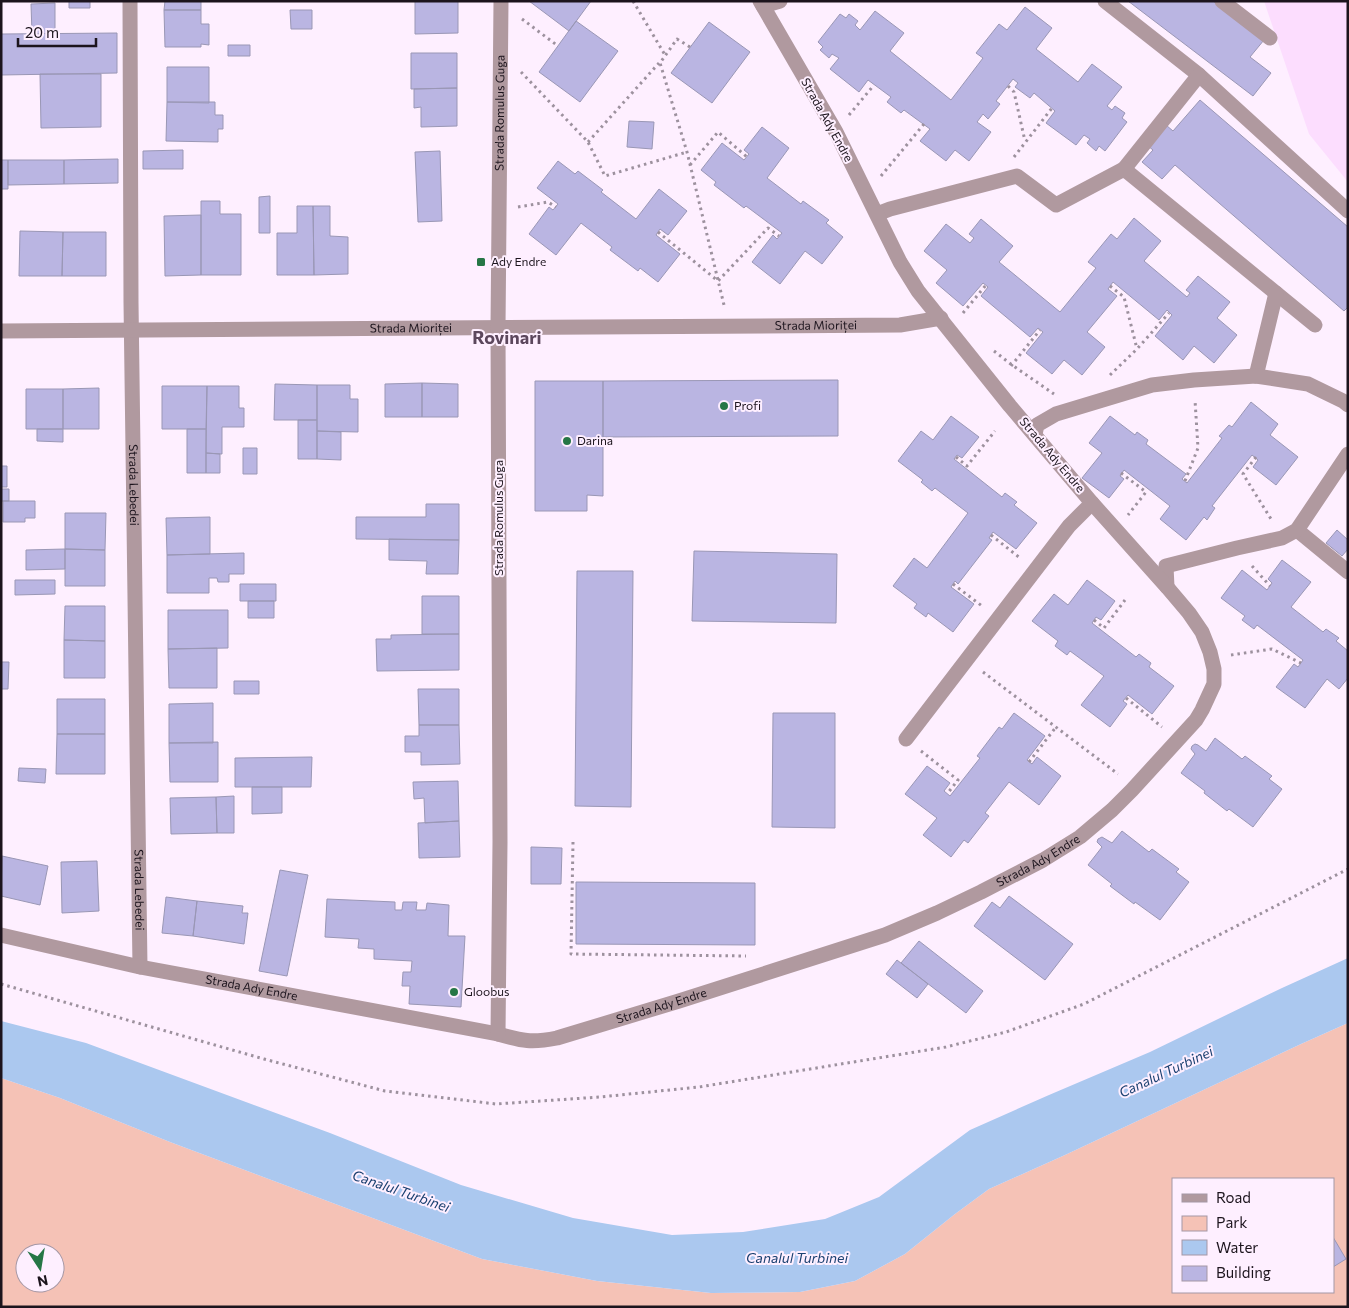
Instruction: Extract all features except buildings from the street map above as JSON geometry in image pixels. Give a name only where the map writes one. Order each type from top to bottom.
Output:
[{"type":"street","name":"Strada Lebedei","points":[[130,1],[131,331],[140,967]]},
{"type":"street","name":"Strada Romulus Guga","points":[[498,1034],[500,812],[498,328],[501,1]]},
{"type":"street","points":[[761,4],[780,1]]},
{"type":"street","points":[[1105,1],[1199,75],[1348,211]]},
{"type":"street","points":[[1223,2],[1270,38]]},
{"type":"street","name":"Strada Ady Endre","points":[[1,935],[140,967],[498,1034],[518,1040],[532,1042],[557,1038],[885,935],[981,892],[1043,860],[1080,837],[1112,810],[1196,720],[1214,684],[1214,669],[1202,632],[1167,587],[1092,503],[1010,406],[918,291],[900,262],[836,132],[761,4]]},
{"type":"street","points":[[877,214],[1017,176],[1056,205],[1124,169],[1199,75]]},
{"type":"street","points":[[1124,169],[1315,325]]},
{"type":"street","points":[[1256,376],[1276,293]]},
{"type":"street","name":"Strada Mioriței","points":[[1,331],[900,326],[941,318]]},
{"type":"street","points":[[1034,434],[1037,425],[1056,414],[1152,386],[1194,380],[1256,376],[1308,384],[1348,405]]},
{"type":"street","points":[[1167,587],[1166,566],[1282,538],[1297,530],[1348,454]]},
{"type":"street","points":[[906,739],[1069,526],[1092,503]]},
{"type":"street","points":[[1297,530],[1348,572]]},
{"type":"path","points":[[633,1],[665,55]]},
{"type":"path","points":[[520,18],[558,46]]},
{"type":"path","points":[[588,142],[660,63],[677,38],[690,47]]},
{"type":"path","points":[[660,63],[690,165],[724,306]]},
{"type":"path","points":[[520,71],[588,142],[605,176],[686,152]]},
{"type":"path","points":[[847,117],[874,85]]},
{"type":"path","points":[[1008,86],[1014,92],[1025,142]]},
{"type":"path","points":[[994,182],[1052,108]]},
{"type":"path","points":[[876,183],[924,124]]},
{"type":"path","points":[[690,165],[718,132],[747,157]]},
{"type":"path","points":[[518,207],[548,202],[556,207]]},
{"type":"path","points":[[718,281],[768,228],[779,236]]},
{"type":"path","points":[[658,232],[718,281]]},
{"type":"path","points":[[958,320],[986,285]]},
{"type":"path","points":[[1110,286],[1124,297],[1137,350]]},
{"type":"path","points":[[1110,376],[1137,350],[1170,313]]},
{"type":"path","points":[[1008,371],[1040,330]]},
{"type":"path","points":[[992,348],[1012,366],[1076,408]]},
{"type":"path","points":[[1185,481],[1198,448],[1194,380]]},
{"type":"path","points":[[956,457],[967,466],[995,431]]},
{"type":"path","points":[[1256,457],[1243,474],[1282,538]]},
{"type":"path","points":[[1122,473],[1146,492],[1126,518]]},
{"type":"path","points":[[991,535],[1035,570]]},
{"type":"path","points":[[953,584],[998,619]]},
{"type":"path","points":[[1094,620],[1104,628],[1125,600]]},
{"type":"path","points":[[1228,656],[1272,649],[1301,663]]},
{"type":"path","points":[[967,660],[1125,779]]},
{"type":"path","points":[[1126,698],[1167,731]]},
{"type":"path","points":[[1029,762],[1056,727]]},
{"type":"path","points":[[906,739],[958,780],[947,794]]},
{"type":"path","points":[[573,842],[571,954],[752,956]]},
{"type":"path","points":[[1,984],[264,1059],[385,1091],[496,1104],[600,1097],[699,1087],[946,1047],[1006,1032],[1084,1004],[1348,869]]},
{"type":"shaded area","points":[[1264,1],[1348,1],[1348,182],[1309,134]]},
{"type":"green space","points":[[1348,1023],[1348,1307],[1,1307],[1,1078],[60,1098],[170,1142],[482,1259],[597,1281],[711,1293],[800,1292],[855,1281],[905,1254],[989,1189]]},
{"type":"water","name":"Canalul Turbinei","points":[[1348,958],[1348,1023],[989,1189],[905,1254],[855,1281],[800,1292],[711,1293],[597,1281],[482,1259],[170,1142],[60,1098],[1,1078],[1,1021],[86,1043],[330,1133],[461,1185],[573,1218],[672,1235],[743,1232],[825,1219],[879,1197],[970,1130],[1150,1052]]},
{"type":"place","name":"Ady Endre","points":[[481,262]]},
{"type":"place","name":"Profi","points":[[724,406]]},
{"type":"place","name":"Darina","points":[[567,441]]},
{"type":"place","name":"Gloobus","points":[[454,992]]},
{"type":"district","name":"Rovinari","points":[[507,338]]}]
